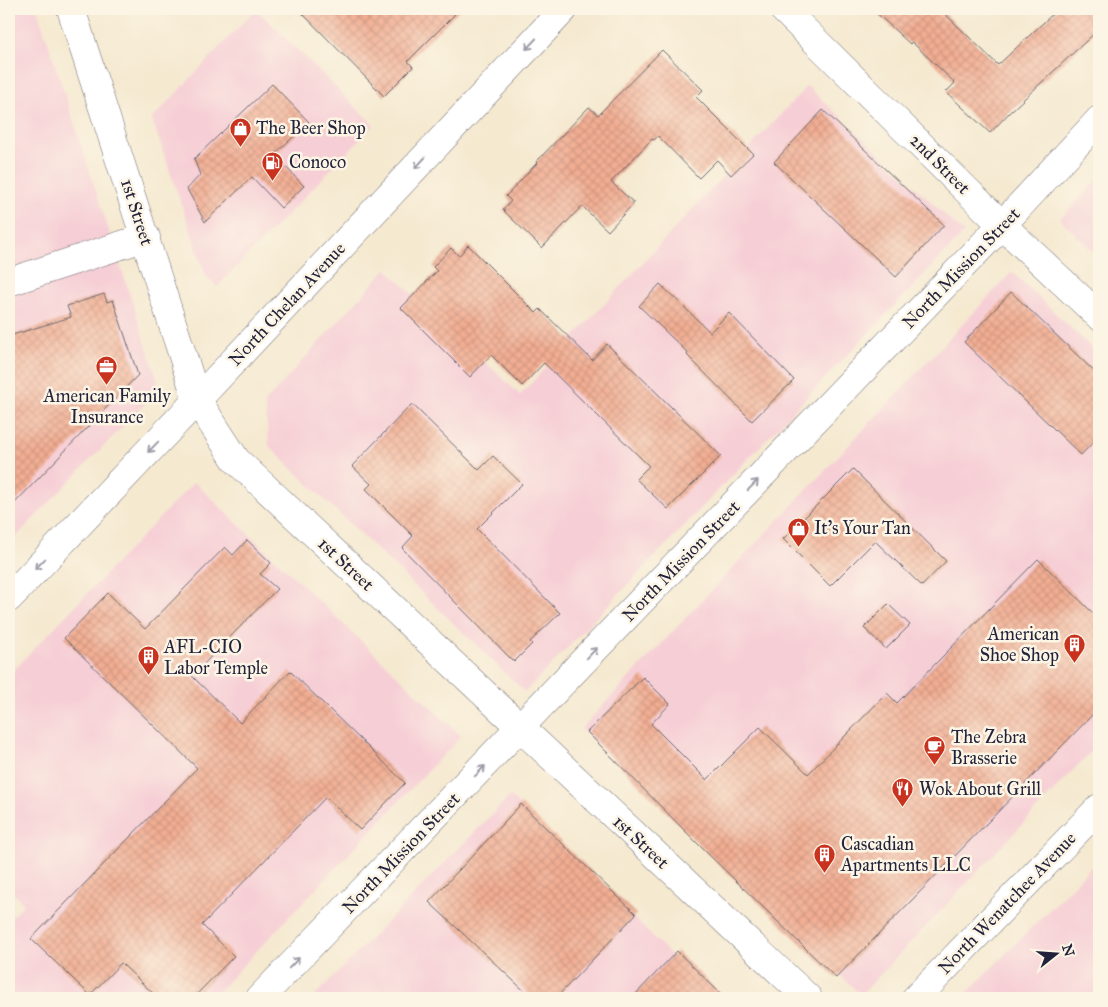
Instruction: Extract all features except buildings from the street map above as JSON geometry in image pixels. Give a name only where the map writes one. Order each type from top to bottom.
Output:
[{"type":"main road","name":"1st Street","points":[[71,9],[197,400],[236,460],[808,998]]},
{"type":"main road","name":"North Chelan Avenue","points":[[9,598],[564,9]]},
{"type":"main road","name":"2nd Street","points":[[783,9],[1002,225],[1099,316]]},
{"type":"main road","name":"North Mission Street","points":[[260,998],[1002,225],[1099,120]]},
{"type":"main road","points":[[9,282],[146,238]]},
{"type":"main road","name":"North Wenatchee Avenue","points":[[916,998],[1099,808]]},
{"type":"shaded area","points":[[9,9],[37,9],[160,388],[9,544]]},
{"type":"shaded area","points":[[256,9],[374,125],[217,287],[206,276],[152,119]]},
{"type":"shaded area","points":[[807,86],[964,233],[525,692],[269,446],[265,402],[386,269],[520,395]]},
{"type":"shaded area","points":[[1099,179],[1099,257],[1060,219]]},
{"type":"shaded area","points":[[1012,272],[1099,355],[1099,743],[861,995],[581,729]]},
{"type":"shaded area","points":[[194,482],[461,736],[212,998],[9,998],[9,920],[24,904],[9,889],[9,675]]},
{"type":"shaded area","points":[[510,796],[715,998],[313,998]]},
{"type":"shaded area","points":[[1099,859],[1099,998],[962,998]]},
{"type":"place","name":"The Beer Shop","points":[[240,147]]},
{"type":"place","name":"Conoco","points":[[273,181]]},
{"type":"place","name":"American Family Insurance","points":[[107,385]]},
{"type":"place","name":"It's Your Tan","points":[[798,547]]},
{"type":"place","name":"American Shoe Shop","points":[[1075,663]]},
{"type":"place","name":"AFL-CIO Labor Temple","points":[[148,676]]},
{"type":"place","name":"The Zebra Brasserie","points":[[935,766]]},
{"type":"place","name":"Wok About Grill","points":[[903,808]]},
{"type":"place","name":"Cascadian Apartments LLC","points":[[825,873]]}]
